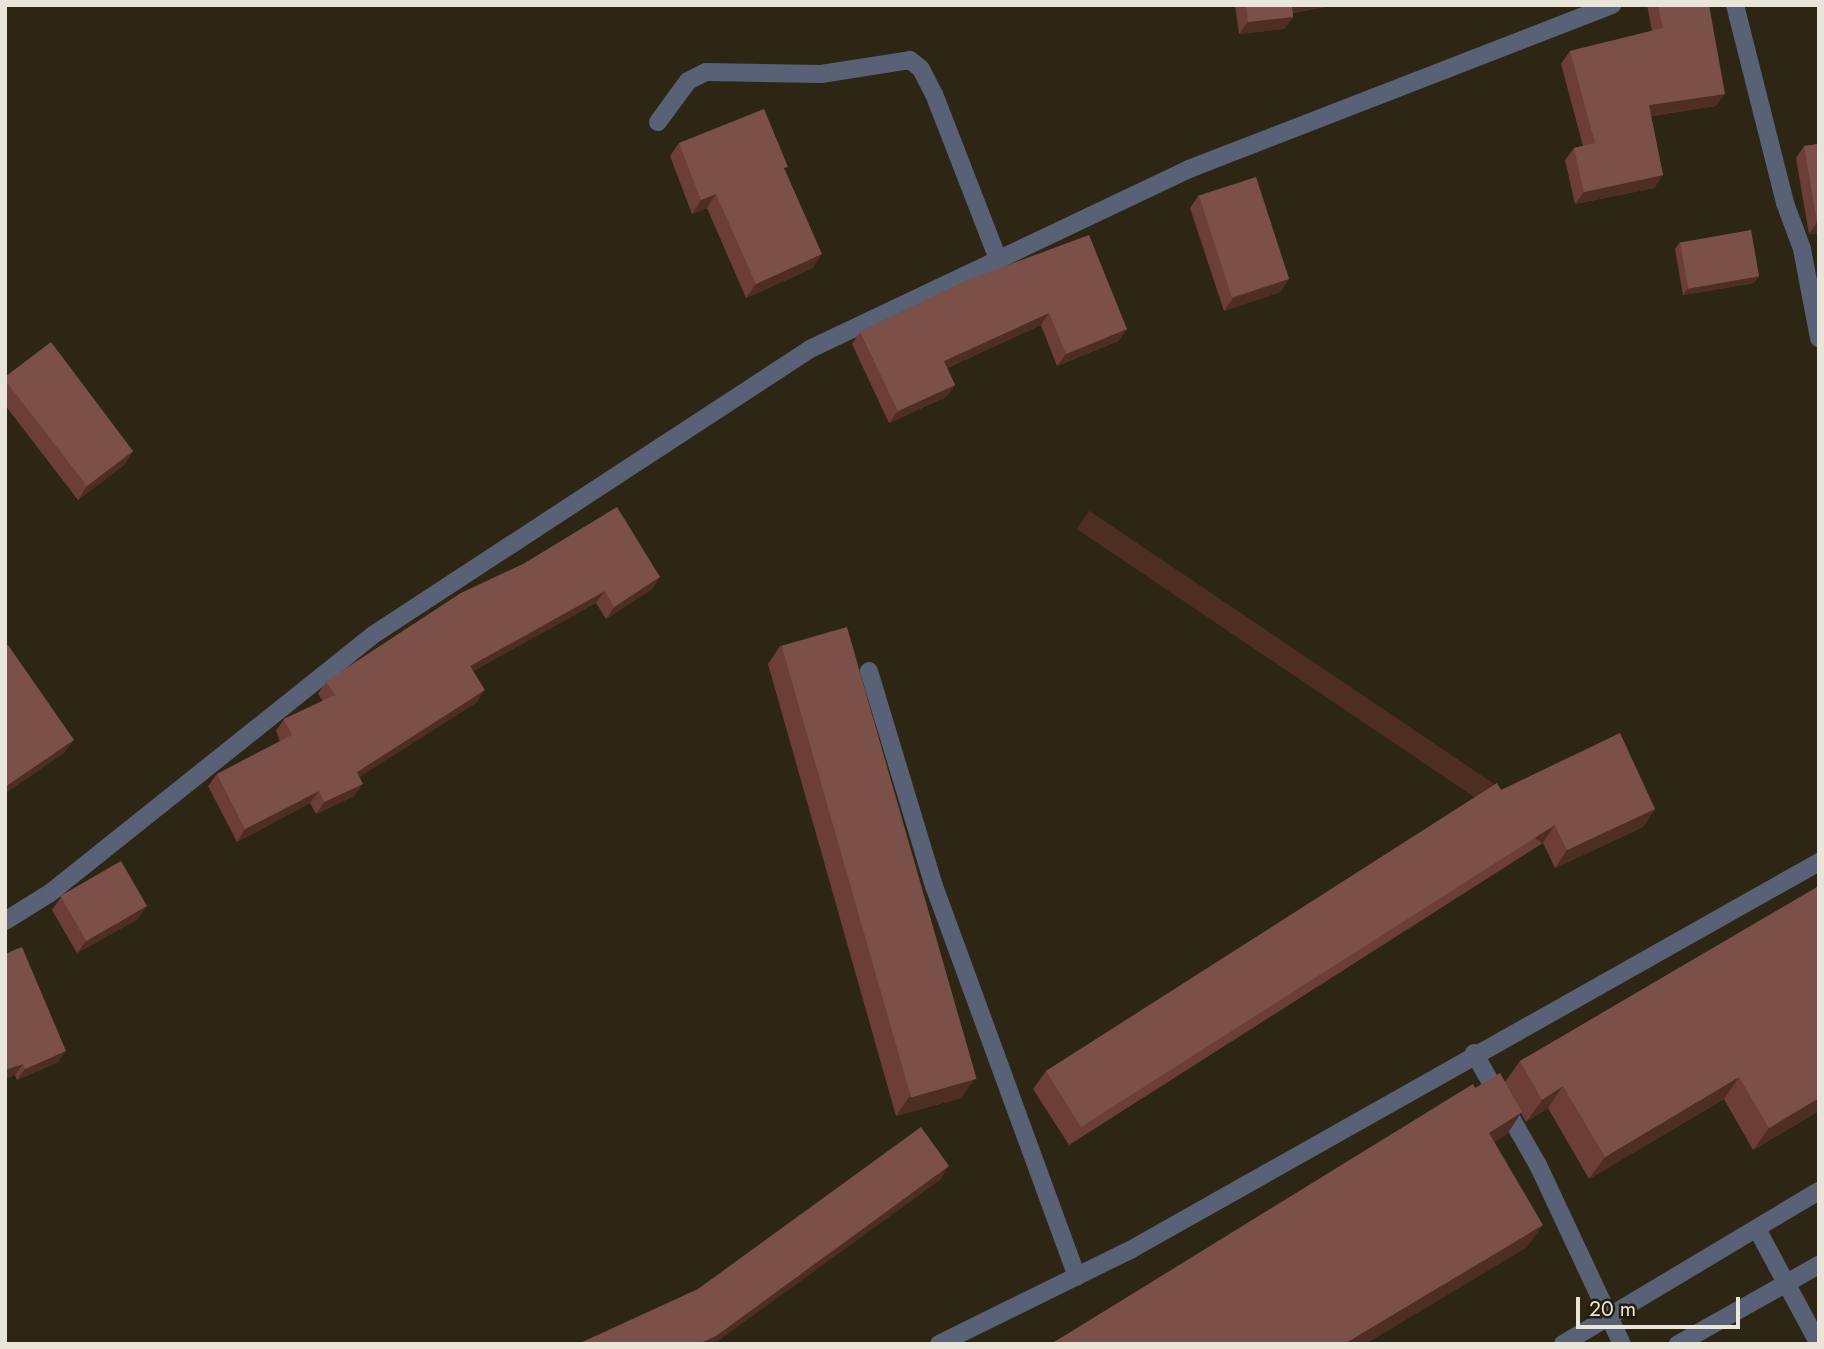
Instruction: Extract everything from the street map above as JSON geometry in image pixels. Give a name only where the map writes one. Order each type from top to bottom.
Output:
[{"type":"street","points":[[5,921],[50,893],[373,635],[810,349],[1189,169],[1612,5]]},
{"type":"street","points":[[1735,5],[1785,203],[1802,249],[1819,338]]},
{"type":"street","points":[[658,122],[688,81],[706,72],[821,74],[909,60],[921,69],[934,94],[998,259]]},
{"type":"street","points":[[869,671],[934,886],[1077,1277]]},
{"type":"street","points":[[939,1344],[1077,1277],[1819,862]]},
{"type":"street","points":[[1474,1053],[1538,1165],[1622,1344]]},
{"type":"street","points":[[1563,1344],[1819,1191]]},
{"type":"street","points":[[1757,1229],[1788,1280],[1819,1344]]},
{"type":"street","points":[[1678,1344],[1819,1265]]},
{"type":"building","points":[[1246,5],[1292,5],[1293,17],[1248,22]]},
{"type":"building","points":[[1658,5],[1709,5],[1725,94],[1649,105],[1663,175],[1584,192],[1574,148],[1595,143],[1570,51],[1663,28]]},
{"type":"building","points":[[764,109],[788,167],[784,168],[822,254],[756,284],[716,194],[701,200],[679,143]]},
{"type":"building","points":[[1819,144],[1819,222],[1817,222],[1804,146]]},
{"type":"building","points":[[1256,177],[1289,279],[1232,297],[1199,196]]},
{"type":"building","points":[[1751,230],[1759,276],[1688,289],[1680,243]]},
{"type":"building","points":[[1089,235],[1127,329],[1066,354],[1049,313],[944,361],[955,385],[898,411],[860,332],[970,279]]},
{"type":"building","points":[[51,342],[133,451],[87,486],[5,380],[5,377]]},
{"type":"building","points":[[617,507],[660,577],[614,607],[605,591],[470,666],[485,690],[357,772],[363,784],[324,802],[319,791],[245,829],[217,774],[292,735],[284,719],[335,695],[326,682],[334,676],[461,593],[523,564]]},
{"type":"building","points":[[847,627],[977,1079],[911,1098],[782,646]]},
{"type":"building","points":[[8,645],[74,740],[5,787],[5,646]]},
{"type":"building","points":[[1620,733],[1655,809],[1567,850],[1555,825],[1081,1127],[1046,1071],[1497,783],[1501,790]]},
{"type":"building","points":[[121,861],[147,906],[86,941],[60,896]]},
{"type":"building","points":[[1819,886],[1819,1098],[1769,1128],[1739,1077],[1605,1157],[1563,1086],[1542,1100],[1520,1061]]},
{"type":"building","points":[[22,947],[66,1051],[25,1069],[23,1064],[5,1070],[5,954]]},
{"type":"building","points":[[1500,1073],[1522,1112],[1489,1133],[1543,1225],[1344,1344],[1051,1344],[1473,1084],[1475,1088]]},
{"type":"building","points":[[921,1127],[949,1166],[716,1336],[699,1344],[578,1344],[698,1289]]}]
